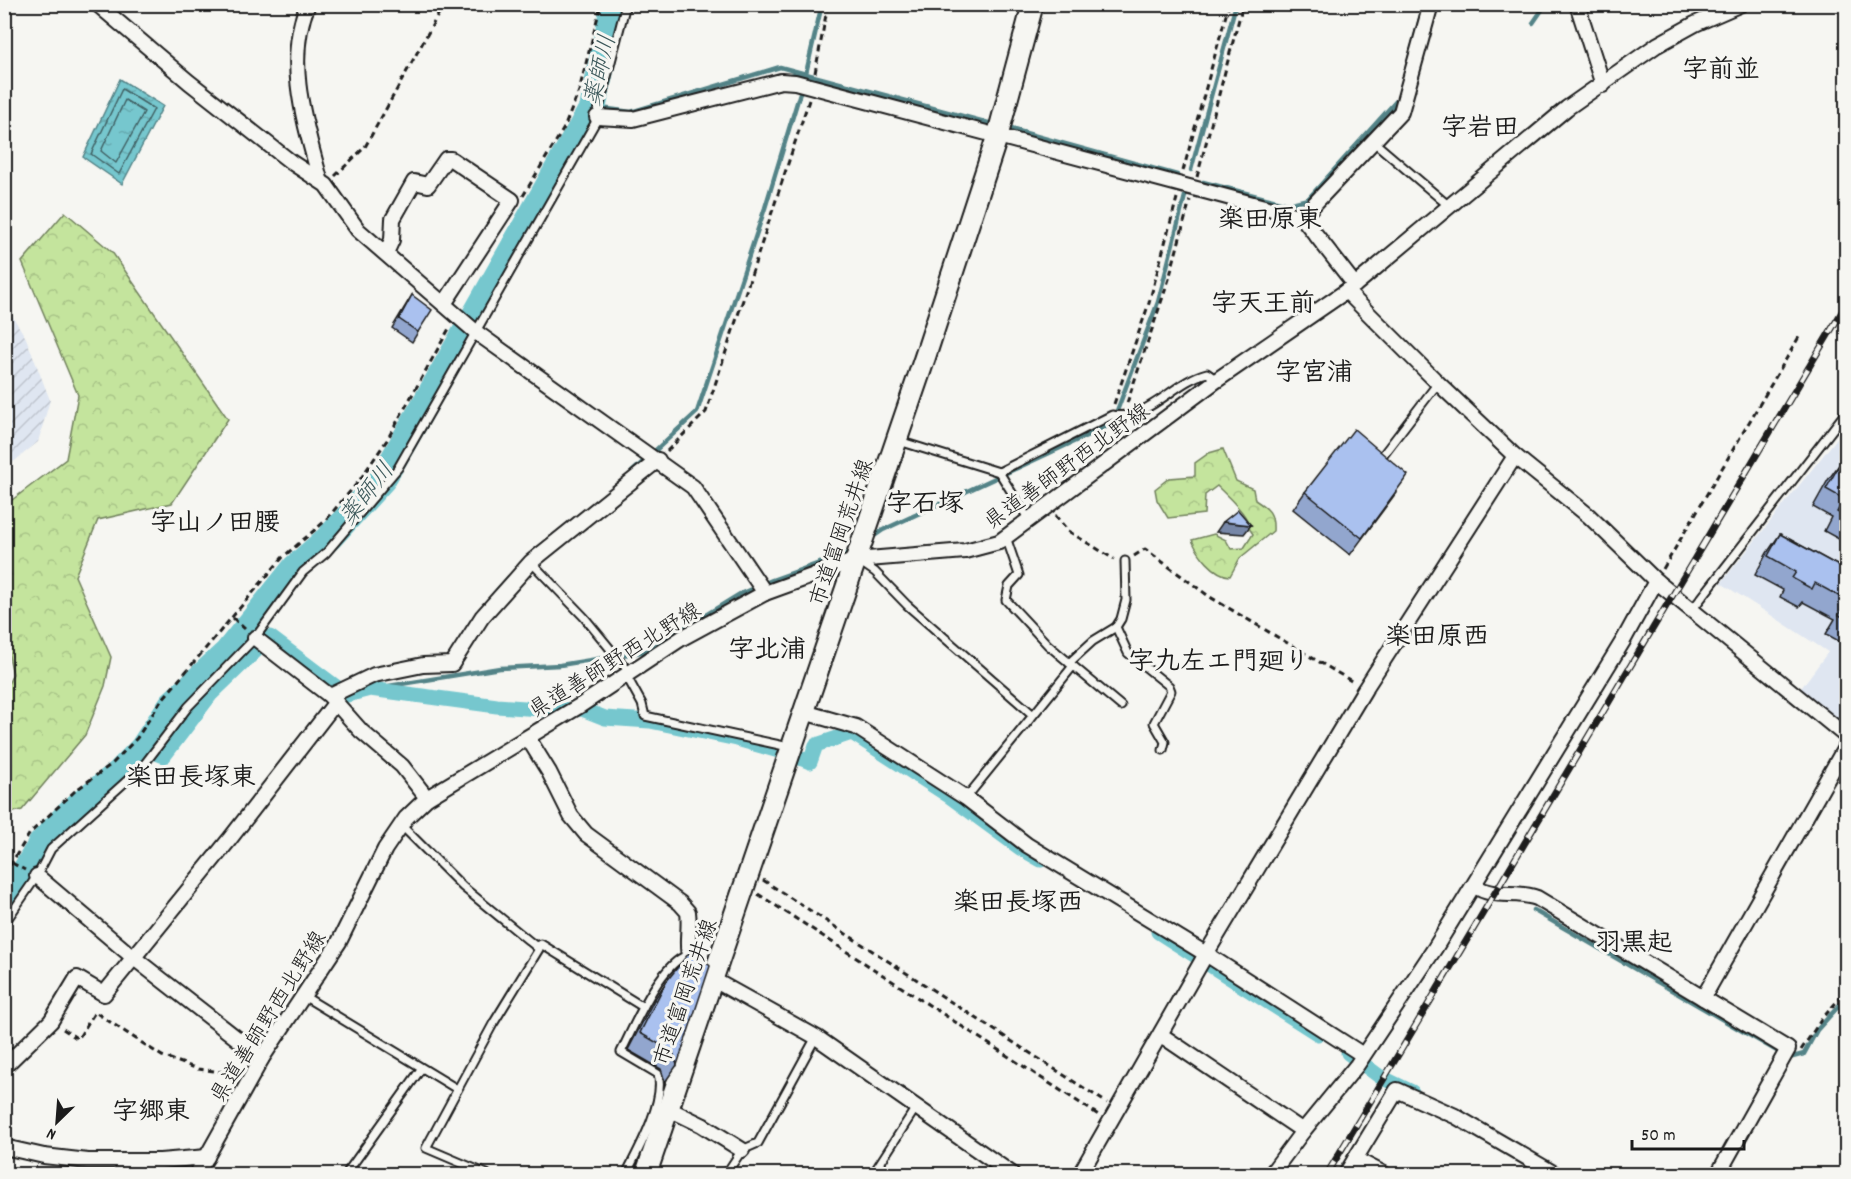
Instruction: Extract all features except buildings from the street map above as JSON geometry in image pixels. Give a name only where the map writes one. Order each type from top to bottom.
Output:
[{"type":"street","points":[[97,4],[207,96],[291,162],[323,182]]},
{"type":"street","points":[[308,4],[295,60],[304,116],[323,182],[352,224],[477,333],[693,487],[765,593]]},
{"type":"street","name":"市道富岡荒井線","points":[[652,1172],[669,1109],[897,440],[1000,126],[1033,4]]},
{"type":"street","points":[[1302,217],[1401,112],[1406,102],[1431,4]]},
{"type":"street","points":[[1577,4],[1603,85]]},
{"type":"street","name":"県道善師野西北野線","points":[[197,1174],[262,1058],[339,942],[361,894],[401,825],[428,798],[581,705],[682,638],[765,593],[856,560],[964,551],[987,547],[1006,537],[1217,380],[1350,288],[1567,108],[1603,85],[1657,45],[1695,24],[1742,4]]},
{"type":"street","points":[[597,117],[633,119],[781,81],[795,82],[1000,126],[1187,187],[1302,217],[1350,288],[1438,383],[1515,456],[1589,516],[1656,581],[1846,736]]},
{"type":"street","points":[[386,253],[392,240],[393,219],[414,182],[428,185],[446,159],[451,159],[512,200],[444,304]]},
{"type":"street","points":[[1080,1174],[1203,960],[1365,689],[1515,456]]},
{"type":"street","points":[[4,1067],[51,1021],[77,978],[104,994],[336,696],[374,675],[423,665],[452,664],[482,617],[531,562],[658,460]]},
{"type":"street","points":[[1271,1174],[1360,1060],[1475,886],[1623,641],[1656,581]]},
{"type":"street","points":[[255,638],[336,696],[361,731],[402,766],[428,798]]},
{"type":"street","points":[[804,712],[856,727],[966,798],[1028,845],[1360,1060]]},
{"type":"street","points":[[528,738],[549,771],[571,816],[586,834],[680,903],[688,912],[688,955],[696,970],[816,1037],[915,1109],[1012,1174]]},
{"type":"street","points":[[1703,998],[1846,746]]},
{"type":"street","points":[[37,876],[134,958],[262,1058]]},
{"type":"street","points":[[1475,886],[1485,893],[1529,895],[1537,898],[1703,998],[1785,1055],[1718,1174]]},
{"type":"street","points":[[1161,1035],[1303,1131]]},
{"type":"street","points":[[1346,1174],[1397,1090],[1455,1116],[1555,1174]]},
{"type":"street","points":[[669,1109],[702,1125],[742,1150]]},
{"type":"street","points":[[4,1147],[44,1156],[88,1161],[160,1161],[207,1157]]},
{"type":"street","points":[[1355,1158],[1383,1174]]},
{"type":"lane","points":[[4,924],[37,876],[51,849],[143,766],[188,707],[255,638],[303,572],[326,553],[399,468],[597,117],[626,4]]},
{"type":"lane","points":[[1374,142],[1450,207]]},
{"type":"lane","points":[[999,472],[1112,415],[1123,417],[1154,404],[1197,376],[1207,374],[1217,380]]},
{"type":"lane","points":[[1375,465],[1438,383]]},
{"type":"lane","points":[[1692,610],[1846,412]]},
{"type":"lane","points":[[897,440],[999,472],[1029,520]]},
{"type":"lane","points":[[1006,537],[1019,575],[1009,586],[1006,600],[1048,645],[1121,706]]},
{"type":"lane","points":[[856,560],[875,572],[907,604],[1032,714]]},
{"type":"lane","points":[[966,798],[1071,665],[1093,641],[1116,627],[1125,612],[1125,561]]},
{"type":"lane","points":[[531,562],[584,617],[628,674],[645,716],[790,753]]},
{"type":"lane","points":[[1116,627],[1128,653],[1169,686],[1171,692],[1154,723],[1165,741],[1163,750]]},
{"type":"lane","points":[[401,825],[463,887],[538,949],[457,1089],[426,1148],[487,1174]]},
{"type":"lane","points":[[535,946],[541,944],[643,1007]]},
{"type":"lane","points":[[626,1174],[659,1096],[658,1074],[621,1052],[643,1007],[670,967],[681,957],[688,955]]},
{"type":"lane","points":[[302,995],[457,1089]]},
{"type":"lane","points":[[726,1174],[742,1150],[758,1143],[816,1037]]},
{"type":"lane","points":[[346,1174],[421,1069]]},
{"type":"lane","points":[[873,1174],[915,1109]]},
{"type":"path","points":[[323,182],[365,147],[444,4]]},
{"type":"path","points":[[548,156],[564,128],[579,91],[601,4]]},
{"type":"path","points":[[815,72],[828,4]]},
{"type":"path","points":[[1123,417],[1169,279],[1228,4]]},
{"type":"path","points":[[1112,415],[1187,187],[1243,4]]},
{"type":"path","points":[[658,460],[705,412],[804,118],[812,86]]},
{"type":"path","points":[[4,875],[30,833],[75,791],[113,763],[136,738],[161,701],[283,557],[324,522],[359,481],[387,440],[458,316]]},
{"type":"path","points":[[1656,581],[1799,337]]},
{"type":"path","points":[[1047,507],[1068,531],[1115,559],[1125,561],[1145,549],[1210,597],[1365,689]]},
{"type":"path","points":[[748,879],[1116,1109]]},
{"type":"path","points":[[748,879],[1109,1122]]},
{"type":"path","points":[[1785,1055],[1801,1050],[1821,1020],[1846,991]]},
{"type":"path","points":[[51,1021],[78,1039],[95,1012],[162,1056],[198,1069],[251,1077]]},
{"type":"shaded area","points":[[4,303],[26,338],[50,400],[38,442],[6,468]]},
{"type":"shaded area","points":[[1846,427],[1846,729],[1799,691],[1828,652],[1721,583]]},
{"type":"green space","points":[[65,212],[112,252],[228,419],[172,503],[98,520],[75,576],[111,657],[105,686],[85,735],[22,810],[5,814],[5,690],[13,674],[5,639],[5,497],[12,500],[66,459],[78,395],[22,262]]},
{"type":"green space","points":[[1223,449],[1236,481],[1253,489],[1255,500],[1270,512],[1273,520],[1273,531],[1240,558],[1230,576],[1218,572],[1207,563],[1192,540],[1214,534],[1226,540],[1231,549],[1244,548],[1253,534],[1238,507],[1217,486],[1205,495],[1204,514],[1168,518],[1157,500],[1155,489],[1169,478],[1195,476],[1195,463],[1209,453]]},
{"type":"water","points":[[120,79],[163,106],[122,184],[83,157]]},
{"type":"waterway","name":"薬師川","points":[[4,906],[42,843],[70,812],[119,773],[143,748],[172,704],[227,653],[296,567],[330,537],[382,480],[593,107],[614,4]]},
{"type":"waterway","points":[[632,472],[697,412],[765,208],[806,73],[822,4]]},
{"type":"waterway","points":[[1191,170],[1236,4]]},
{"type":"waterway","points":[[1410,56],[1424,4]]},
{"type":"waterway","points":[[1533,23],[1546,4]]},
{"type":"waterway","points":[[593,107],[631,112],[780,67],[996,125]]},
{"type":"waterway","points":[[1203,182],[1288,204],[1308,199],[1398,99],[1400,93]]},
{"type":"waterway","points":[[1004,127],[1177,175]]},
{"type":"waterway","points":[[870,539],[883,530],[1112,424],[1158,302],[1185,196]]},
{"type":"waterway","points":[[370,689],[500,668],[560,665],[647,651],[740,594],[853,551]]},
{"type":"waterway","points":[[493,595],[509,577]]},
{"type":"waterway","points":[[143,748],[164,756],[211,694],[270,637],[347,695],[370,689],[497,706],[553,710],[582,709],[605,718],[650,721],[737,739],[810,762],[816,745],[852,733],[949,796],[1020,848],[1041,860]]},
{"type":"waterway","points":[[1533,910],[1789,1058],[1804,1054],[1817,1030],[1846,998]]},
{"type":"waterway","points":[[1158,932],[1318,1034]]},
{"type":"waterway","points":[[1348,1053],[1379,1076],[1412,1092]]},
{"type":"railway","points":[[1327,1174],[1846,305]]},
{"type":"district","name":"字前並","points":[[1721,68]]},
{"type":"district","name":"字岩田","points":[[1480,126]]},
{"type":"district","name":"楽田原東","points":[[1270,218]]},
{"type":"district","name":"字天王前","points":[[1263,302]]},
{"type":"district","name":"字宮浦","points":[[1314,371]]},
{"type":"district","name":"字石塚","points":[[925,502]]},
{"type":"district","name":"字山ノ田腰","points":[[215,521]]},
{"type":"district","name":"楽田原西","points":[[1437,635]]},
{"type":"district","name":"字北浦","points":[[767,648]]},
{"type":"district","name":"字九左エ門廻り","points":[[1219,660]]},
{"type":"district","name":"楽田長塚東","points":[[191,776]]},
{"type":"district","name":"楽田長塚西","points":[[1018,901]]},
{"type":"district","name":"羽黒起","points":[[1634,941]]},
{"type":"district","name":"字郷東","points":[[151,1110]]}]
